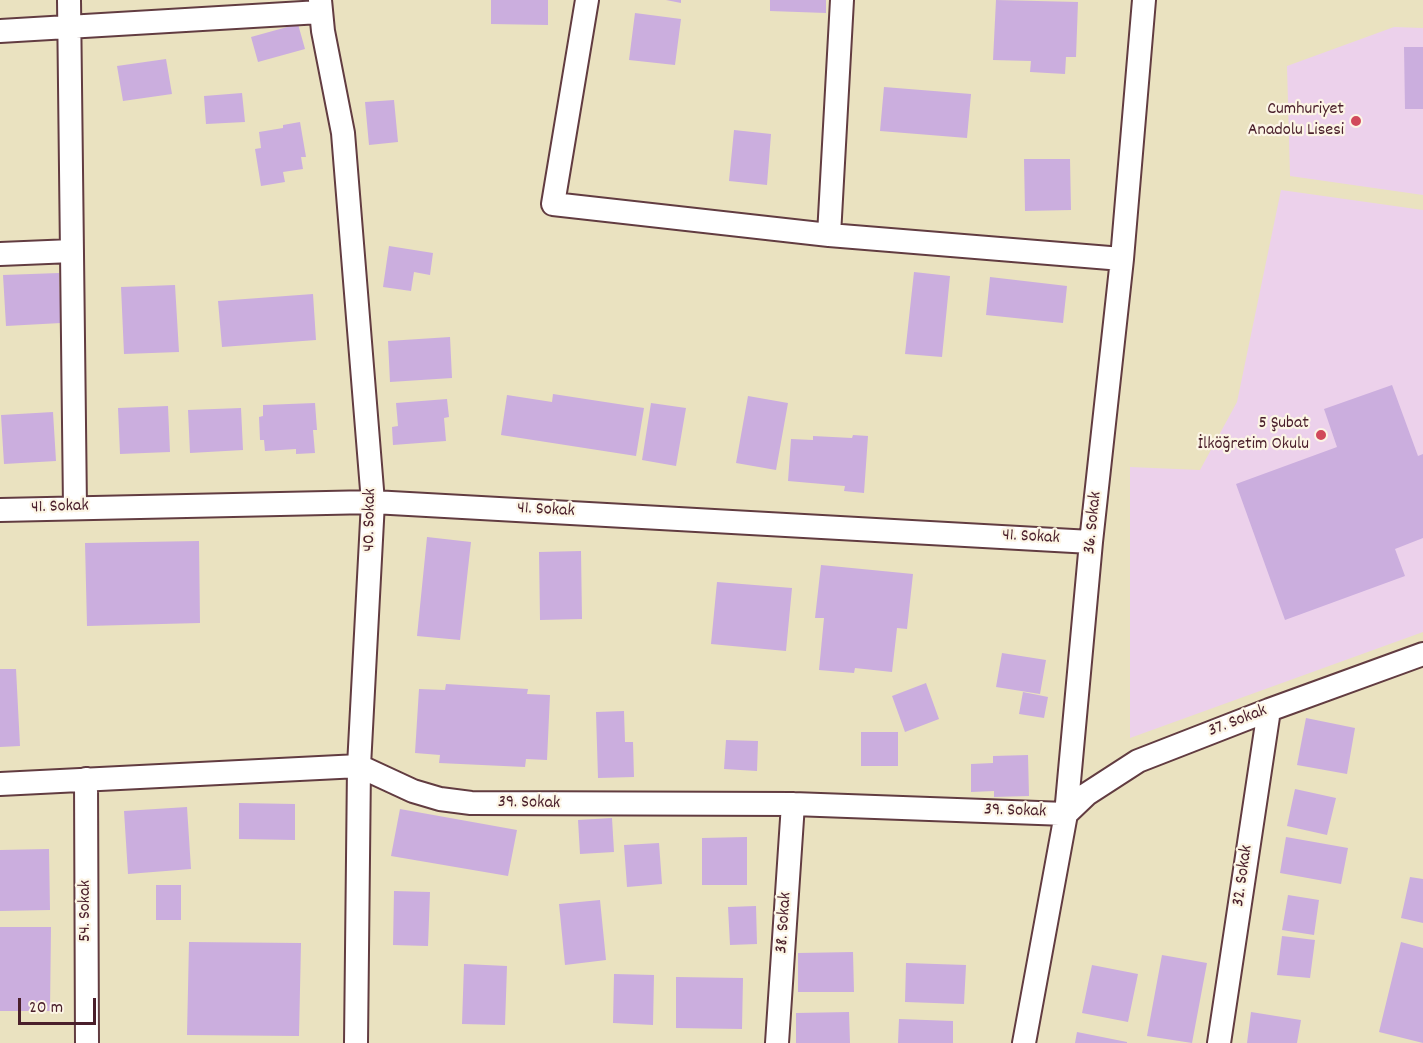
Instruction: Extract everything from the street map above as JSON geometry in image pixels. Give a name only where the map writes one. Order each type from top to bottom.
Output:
[{"type":"street","points":[[69,0],[75,507]]},
{"type":"street","points":[[587,0],[553,204],[829,236],[1122,259]]},
{"type":"street","points":[[829,236],[842,0]]},
{"type":"street","name":"36. Sokak","points":[[1024,1043],[1066,813],[1091,542],[1122,259],[1144,0]]},
{"type":"street","points":[[0,31],[320,6]]},
{"type":"street","name":"40. Sokak","points":[[320,6],[343,133],[374,502],[359,765],[356,1043]]},
{"type":"street","points":[[0,254],[72,251]]},
{"type":"street","name":"41. Sokak","points":[[0,510],[374,502],[1091,542]]},
{"type":"street","name":"37. Sokak","points":[[1066,813],[1087,794],[1138,761],[1423,654]]},
{"type":"street","name":"32. Sokak","points":[[1219,1043],[1269,710]]},
{"type":"street","name":"39. Sokak","points":[[0,784],[359,765],[413,791],[440,799],[471,803],[793,804],[1066,813]]},
{"type":"street","name":"54. Sokak","points":[[86,779],[87,1043]]},
{"type":"street","name":"38. Sokak","points":[[777,1043],[793,804]]},
{"type":"shaded area","name":"Cumhuriyet Anadolu Lisesi","points":[[1394,27],[1423,28],[1423,195],[1290,176],[1287,66]]},
{"type":"shaded area","name":"5 Şubat İlköğretim Okulu","points":[[1281,190],[1423,210],[1423,632],[1130,738],[1130,467],[1200,470],[1237,402]]},
{"type":"building","points":[[491,0],[548,0],[548,25],[491,24]]},
{"type":"building","points":[[770,0],[826,0],[826,13],[770,11]]},
{"type":"building","points":[[996,0],[1078,2],[1076,57],[1066,57],[1065,74],[1030,72],[1031,61],[993,60]]},
{"type":"building","points":[[635,13],[681,19],[675,65],[629,60]]},
{"type":"building","points":[[298,24],[305,49],[258,62],[251,37]]},
{"type":"building","points":[[1404,47],[1423,47],[1423,109],[1405,109]]},
{"type":"building","points":[[166,59],[172,94],[123,101],[117,66]]},
{"type":"building","points":[[884,87],[971,94],[967,138],[880,131]]},
{"type":"building","points":[[242,93],[245,122],[206,124],[204,96]]},
{"type":"building","points":[[394,100],[398,142],[369,145],[365,102]]},
{"type":"building","points":[[300,122],[306,157],[301,157],[303,169],[283,172],[285,182],[261,186],[255,149],[261,148],[259,132],[283,128],[283,125]]},
{"type":"building","points":[[734,130],[771,134],[767,185],[729,181]]},
{"type":"building","points":[[1024,159],[1070,159],[1071,210],[1025,211]]},
{"type":"building","points":[[389,246],[433,253],[430,275],[414,272],[411,291],[383,287]]},
{"type":"building","points":[[914,272],[950,276],[942,357],[905,354]]},
{"type":"building","points":[[59,273],[61,323],[6,326],[3,275]]},
{"type":"building","points":[[990,277],[1067,286],[1063,323],[986,315]]},
{"type":"building","points":[[175,285],[179,352],[124,354],[121,287]]},
{"type":"building","points":[[313,294],[316,340],[222,347],[218,301]]},
{"type":"building","points":[[450,337],[452,378],[390,382],[388,341]]},
{"type":"building","points":[[1392,385],[1418,456],[1423,454],[1423,538],[1395,549],[1405,576],[1285,620],[1236,484],[1337,447],[1324,409]]},
{"type":"building","points":[[553,394],[644,408],[636,456],[501,435],[507,395],[552,402]]},
{"type":"building","points":[[748,396],[788,403],[776,470],[736,463]]},
{"type":"building","points":[[447,399],[449,417],[444,418],[446,441],[393,445],[392,427],[398,426],[396,403]]},
{"type":"building","points":[[315,403],[317,430],[313,430],[315,453],[296,454],[296,449],[265,451],[264,440],[260,440],[259,417],[263,416],[263,405]]},
{"type":"building","points":[[651,403],[686,408],[676,466],[642,460]]},
{"type":"building","points":[[168,406],[170,452],[120,454],[118,408]]},
{"type":"building","points":[[241,408],[243,450],[190,453],[188,410]]},
{"type":"building","points":[[53,412],[56,461],[4,464],[1,415]]},
{"type":"building","points":[[853,435],[868,436],[864,493],[844,491],[845,486],[788,481],[791,439],[813,440],[813,436],[852,438]]},
{"type":"building","points":[[427,537],[471,542],[460,640],[417,636]]},
{"type":"building","points":[[199,541],[200,623],[87,626],[85,543]]},
{"type":"building","points":[[581,551],[582,619],[540,620],[539,552]]},
{"type":"building","points":[[821,565],[913,574],[907,629],[897,628],[892,672],[855,668],[854,673],[819,670],[824,618],[815,618]]},
{"type":"building","points":[[717,582],[792,588],[786,651],[711,644]]},
{"type":"building","points":[[1002,653],[1046,660],[1040,694],[996,687]]},
{"type":"building","points":[[0,669],[16,669],[20,746],[0,747]]},
{"type":"building","points":[[926,683],[939,719],[905,732],[892,696]]},
{"type":"building","points":[[446,684],[528,689],[527,694],[550,695],[547,760],[526,759],[525,767],[439,763],[440,755],[415,753],[419,689],[445,690]]},
{"type":"building","points":[[1023,692],[1048,697],[1044,718],[1019,714]]},
{"type":"building","points":[[624,711],[625,742],[633,742],[634,777],[598,778],[596,712]]},
{"type":"building","points":[[1306,718],[1355,728],[1347,774],[1297,765]]},
{"type":"building","points":[[861,732],[898,732],[898,766],[861,766]]},
{"type":"building","points":[[726,740],[758,741],[757,771],[724,769]]},
{"type":"building","points":[[1028,755],[1029,796],[994,797],[994,791],[971,792],[971,764],[993,763],[993,756]]},
{"type":"building","points":[[1295,789],[1336,798],[1327,835],[1287,826]]},
{"type":"building","points":[[239,803],[295,804],[295,840],[239,839]]},
{"type":"building","points":[[187,807],[191,869],[128,874],[124,811]]},
{"type":"building","points":[[400,809],[517,830],[508,876],[391,856]]},
{"type":"building","points":[[612,818],[614,852],[580,854],[578,820]]},
{"type":"building","points":[[747,837],[747,885],[702,885],[702,838]]},
{"type":"building","points":[[1286,837],[1348,848],[1341,884],[1280,873]]},
{"type":"building","points":[[659,843],[662,884],[627,887],[624,845]]},
{"type":"building","points":[[49,849],[50,910],[0,911],[0,850]]},
{"type":"building","points":[[1410,877],[1423,879],[1423,923],[1401,918]]},
{"type":"building","points":[[156,885],[181,885],[181,920],[156,920]]},
{"type":"building","points":[[394,891],[430,892],[428,946],[393,945]]},
{"type":"building","points":[[1288,895],[1319,900],[1314,935],[1282,930]]},
{"type":"building","points":[[600,900],[606,960],[565,965],[559,904]]},
{"type":"building","points":[[756,906],[757,944],[730,945],[728,907]]},
{"type":"building","points":[[0,927],[51,927],[50,1011],[0,1011]]},
{"type":"building","points":[[1282,936],[1315,940],[1310,978],[1277,975]]},
{"type":"building","points":[[189,942],[301,943],[299,1036],[187,1035]]},
{"type":"building","points":[[1401,942],[1423,948],[1423,1043],[1379,1032]]},
{"type":"building","points":[[853,952],[854,992],[798,992],[798,953]]},
{"type":"building","points":[[1162,955],[1207,963],[1192,1043],[1147,1036]]},
{"type":"building","points":[[906,963],[966,965],[964,1004],[905,1002]]},
{"type":"building","points":[[464,964],[507,966],[505,1025],[462,1024]]},
{"type":"building","points":[[1092,965],[1138,974],[1128,1022],[1082,1013]]},
{"type":"building","points":[[614,974],[654,975],[653,1025],[613,1023]]},
{"type":"building","points":[[676,977],[743,978],[742,1029],[676,1028]]},
{"type":"building","points":[[849,1012],[850,1043],[796,1043],[796,1013]]},
{"type":"building","points":[[1251,1012],[1301,1020],[1297,1043],[1247,1043]]},
{"type":"building","points":[[899,1019],[953,1021],[953,1043],[898,1043]]},
{"type":"building","points":[[1077,1032],[1127,1042],[1127,1043],[1075,1043]]},
{"type":"place","name":"Cumhuriyet Anadolu Lisesi","points":[[1356,121]]},
{"type":"place","name":"5 Şubat İlköğretim Okulu","points":[[1321,435]]}]
